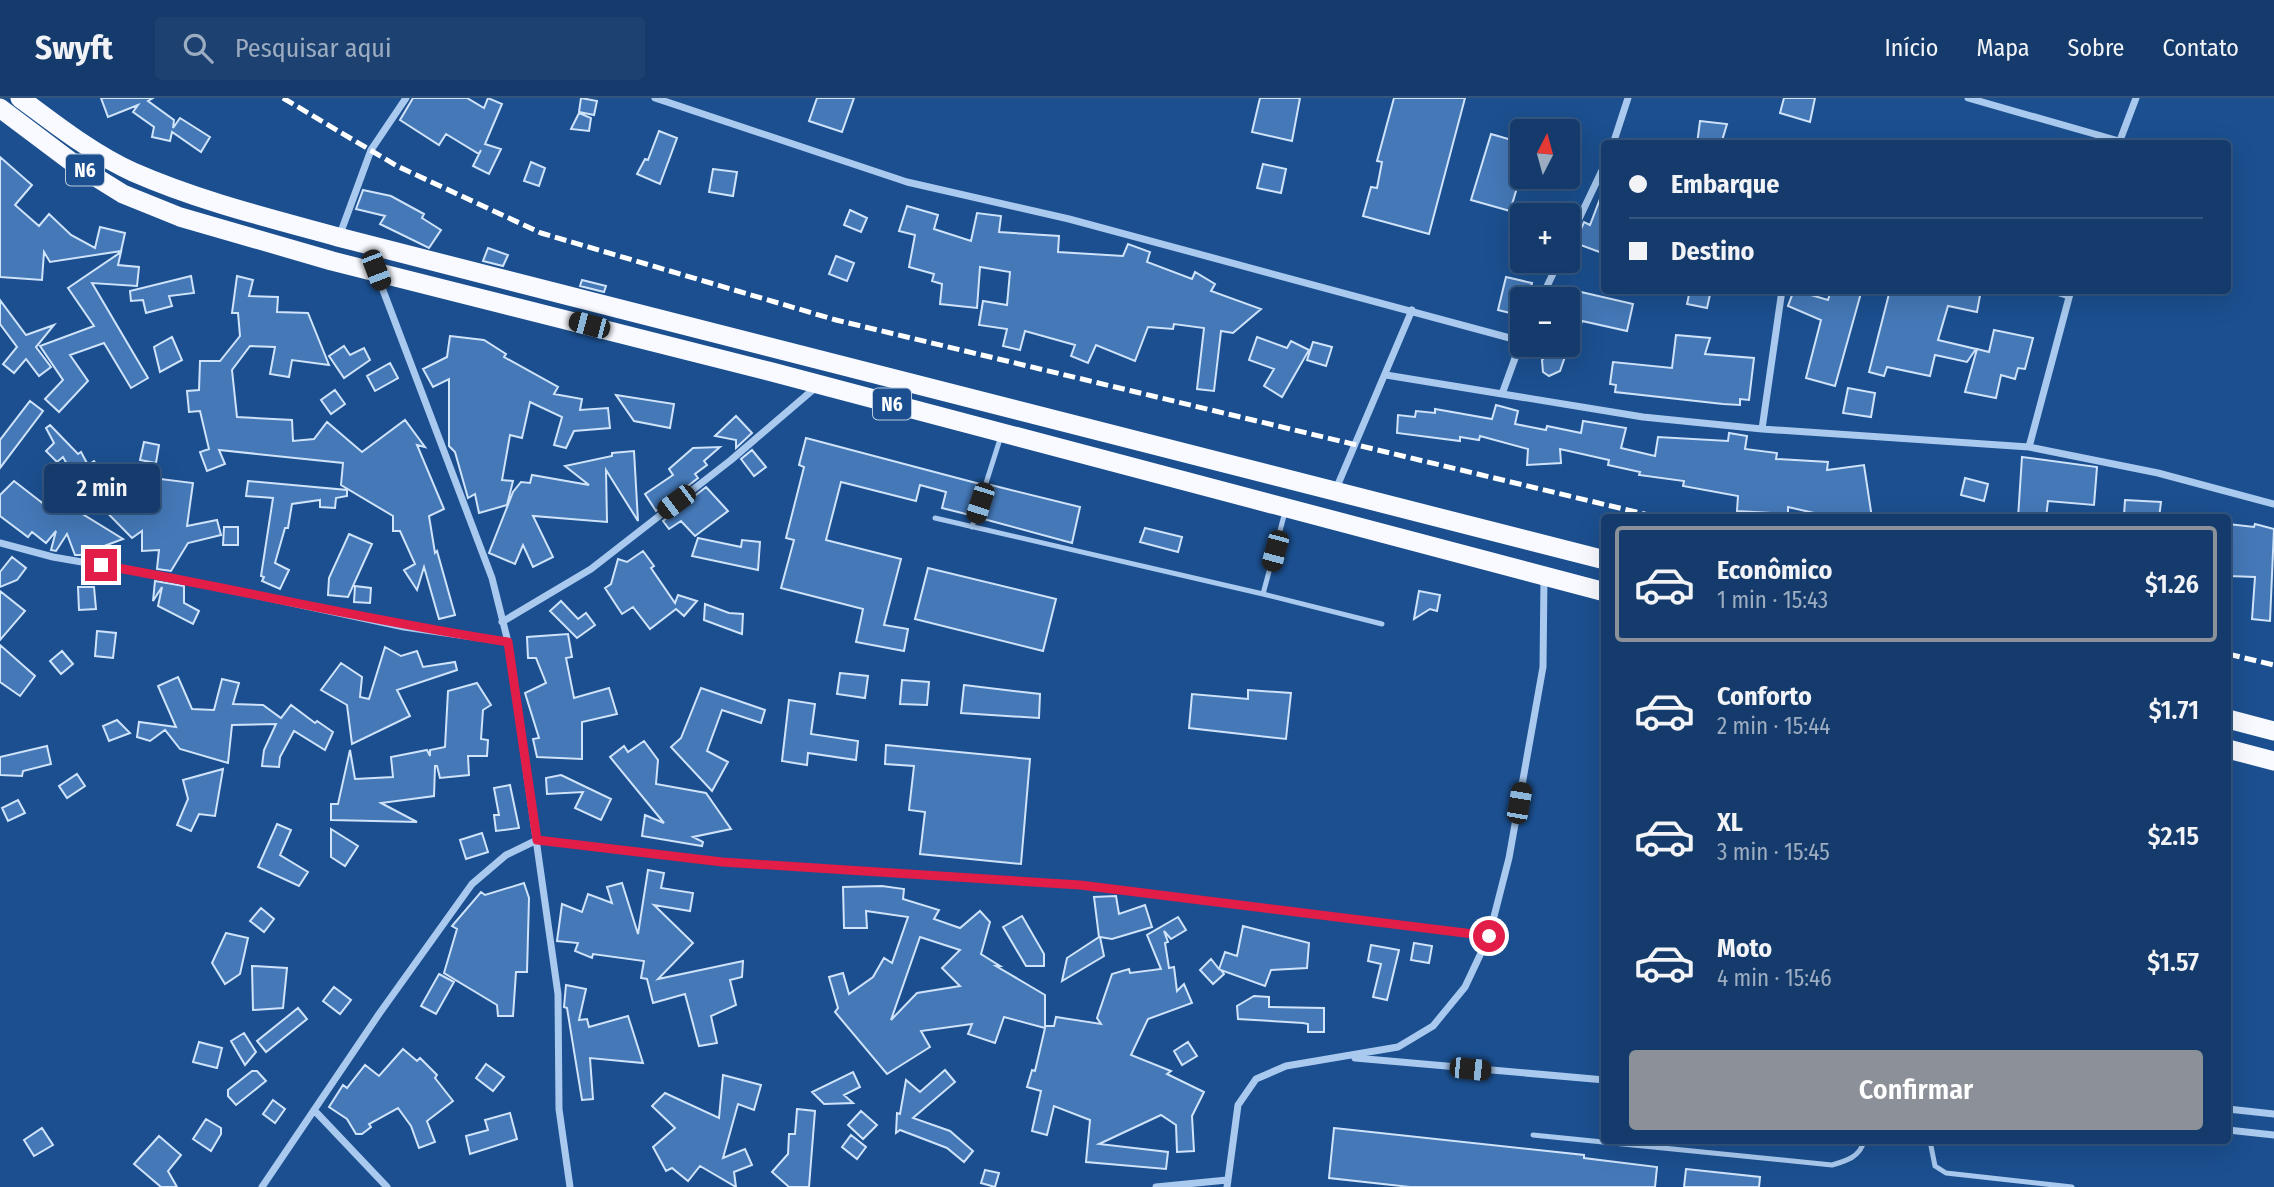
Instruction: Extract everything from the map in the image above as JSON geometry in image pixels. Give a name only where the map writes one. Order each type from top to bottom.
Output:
[{"type":"highway","name":"N6","points":[[20,98],[130,171],[193,196],[338,237],[1601,559]]},
{"type":"highway","name":"N6","points":[[0,108],[73,163],[122,194],[180,217],[1601,591]]},
{"type":"highway","points":[[2231,720],[2274,731]]},
{"type":"highway","points":[[2231,750],[2274,761]]},
{"type":"street","points":[[338,237],[370,150],[406,98]]},
{"type":"street","points":[[655,98],[907,182],[1069,219],[1510,337]]},
{"type":"street","points":[[1614,140],[1628,98]]},
{"type":"street","points":[[1968,98],[2112,140]]},
{"type":"street","points":[[2120,140],[2136,98]]},
{"type":"street","points":[[1580,217],[1601,172]]},
{"type":"street","points":[[376,270],[492,578],[508,642],[558,994],[559,1109],[570,1187]]},
{"type":"street","points":[[1762,429],[1781,294]]},
{"type":"street","points":[[2029,447],[2070,294]]},
{"type":"street","points":[[1336,490],[1412,310]]},
{"type":"street","points":[[1502,394],[1516,357]]},
{"type":"street","points":[[1386,375],[1643,417],[1762,429],[2029,447],[2158,473],[2274,504]]},
{"type":"street","points":[[502,622],[591,569],[731,460],[819,384]]},
{"type":"street","points":[[0,543],[52,557],[174,578],[404,627],[508,642]]},
{"type":"street","points":[[1156,1187],[1227,1184],[1238,1105],[1256,1079],[1286,1066],[1398,1047],[1433,1026],[1465,987],[1489,936],[1509,858],[1543,667],[1544,577]]},
{"type":"street","points":[[262,1187],[472,884],[506,855],[537,840],[722,862],[1080,885],[1489,936]]},
{"type":"street","points":[[1344,1057],[1601,1080]]},
{"type":"street","points":[[2231,1109],[2274,1114]]},
{"type":"street","points":[[314,1110],[387,1187]]},
{"type":"street","points":[[2231,1130],[2274,1135]]},
{"type":"lane","points":[[972,527],[1002,433]]},
{"type":"lane","points":[[1263,594],[1286,509]]},
{"type":"lane","points":[[935,518],[1382,624]]},
{"type":"lane","points":[[1533,1135],[1601,1142]]},
{"type":"lane","points":[[1623,1144],[1832,1165],[1850,1160],[1863,1148],[1864,1144]]},
{"type":"lane","points":[[1931,1144],[1936,1166],[1946,1173],[2072,1187]]},
{"type":"building","points":[[101,98],[153,98],[148,101],[174,120],[173,128],[180,118],[210,137],[201,152],[172,132],[170,141],[152,137],[154,127],[133,112],[138,105],[108,117]]},
{"type":"building","points":[[413,98],[467,98],[484,108],[488,98],[502,104],[485,144],[501,149],[489,174],[473,166],[479,154],[446,134],[439,145],[400,120]]},
{"type":"building","points":[[581,98],[597,101],[594,115],[579,112]]},
{"type":"building","points":[[817,98],[854,98],[842,132],[809,121]]},
{"type":"building","points":[[1260,98],[1300,98],[1292,141],[1252,132]]},
{"type":"building","points":[[1394,98],[1465,98],[1429,234],[1363,216],[1371,187],[1377,188],[1382,162],[1377,161]]},
{"type":"building","points":[[1784,98],[1815,98],[1810,122],[1780,113]]},
{"type":"building","points":[[579,113],[591,118],[589,131],[571,129]]},
{"type":"building","points":[[1700,121],[1727,124],[1722,140],[1698,140]]},
{"type":"building","points":[[659,131],[677,138],[660,184],[637,174],[645,159],[648,160]]},
{"type":"building","points":[[1491,134],[1510,140],[1510,189],[1517,189],[1512,203],[1510,203],[1510,211],[1471,200]]},
{"type":"building","points":[[0,157],[32,185],[15,205],[39,226],[49,214],[71,235],[95,248],[100,227],[125,233],[121,251],[50,262],[44,252],[42,280],[0,277]]},
{"type":"building","points":[[531,162],[545,168],[539,186],[524,181]]},
{"type":"building","points":[[1263,164],[1286,169],[1281,193],[1257,188]]},
{"type":"building","points":[[713,169],[737,172],[733,196],[709,192]]},
{"type":"building","points":[[363,190],[391,196],[424,214],[422,218],[441,230],[429,248],[380,224],[385,216],[356,209]]},
{"type":"building","points":[[1601,196],[1601,253],[1580,245],[1580,231],[1584,222],[1590,225]]},
{"type":"building","points":[[907,206],[938,215],[934,229],[971,241],[977,213],[1001,216],[999,232],[1059,236],[1058,252],[1123,256],[1128,244],[1150,252],[1147,262],[1192,279],[1195,272],[1215,284],[1211,291],[1261,309],[1233,333],[1221,331],[1214,391],[1197,389],[1204,328],[1174,324],[1173,329],[1148,327],[1135,361],[1096,345],[1088,363],[1071,356],[1075,345],[1025,331],[1020,350],[1003,346],[1007,329],[979,325],[983,301],[1007,305],[1010,272],[980,267],[977,308],[940,304],[942,284],[932,281],[934,274],[909,267],[915,235],[899,231]]},
{"type":"building","points":[[850,210],[867,218],[861,232],[844,225]]},
{"type":"building","points":[[488,248],[508,255],[503,266],[483,261]]},
{"type":"building","points":[[121,252],[118,265],[139,267],[137,286],[92,283],[148,378],[131,388],[104,343],[70,355],[88,381],[59,412],[45,399],[63,380],[40,346],[94,326],[68,288]]},
{"type":"building","points":[[836,256],[854,263],[847,281],[829,274]]},
{"type":"building","points":[[191,276],[194,293],[169,296],[172,306],[146,313],[143,300],[131,301],[130,291]]},
{"type":"building","points":[[237,276],[253,280],[249,296],[278,297],[277,312],[308,313],[329,365],[292,360],[289,377],[270,374],[275,347],[250,346],[232,370],[237,417],[292,420],[293,441],[314,439],[327,422],[362,452],[405,420],[425,447],[417,445],[444,509],[429,516],[435,553],[437,551],[455,615],[439,619],[424,567],[417,590],[404,570],[415,564],[400,531],[393,531],[393,516],[341,485],[343,463],[219,450],[225,464],[207,471],[200,452],[209,449],[200,411],[189,412],[187,391],[199,390],[200,361],[220,361],[240,336],[238,313],[232,313]]},
{"type":"building","points":[[1506,277],[1532,283],[1531,287],[1510,287],[1510,313],[1498,310]]},
{"type":"building","points":[[582,280],[606,286],[604,292],[580,286]]},
{"type":"building","points":[[1580,292],[1633,304],[1627,331],[1582,321],[1580,328]]},
{"type":"building","points":[[1689,294],[1710,294],[1707,308],[1687,304]]},
{"type":"building","points":[[1792,294],[1808,294],[1828,300],[1830,294],[1861,294],[1835,386],[1806,378],[1821,320],[1788,306]]},
{"type":"building","points":[[1889,294],[1980,294],[1977,312],[1948,306],[1938,340],[1976,349],[1967,362],[1935,355],[1930,376],[1887,367],[1884,376],[1869,372]]},
{"type":"building","points":[[0,300],[26,335],[54,325],[36,347],[51,367],[39,376],[26,359],[14,373],[3,364],[17,347],[0,324]]},
{"type":"building","points":[[1994,330],[2033,338],[2025,369],[2018,368],[2015,379],[2001,375],[1996,398],[1965,392],[1977,349],[1989,352]]},
{"type":"building","points":[[1676,335],[1710,338],[1705,354],[1754,358],[1749,400],[1740,399],[1740,405],[1723,404],[1615,392],[1616,385],[1610,384],[1613,362],[1672,368]]},
{"type":"building","points":[[450,336],[484,340],[506,354],[504,357],[558,387],[554,394],[582,399],[580,410],[608,408],[610,428],[574,431],[566,448],[554,445],[562,417],[530,402],[522,438],[510,435],[502,480],[513,481],[507,505],[479,513],[475,494],[468,498],[455,452],[449,446],[449,379],[433,387],[423,369],[447,357]]},
{"type":"building","points":[[172,337],[182,360],[160,372],[154,347]]},
{"type":"building","points":[[1257,337],[1287,348],[1291,341],[1309,350],[1282,397],[1264,386],[1274,369],[1249,360]]},
{"type":"building","points":[[1313,342],[1332,347],[1326,366],[1307,360]]},
{"type":"building","points":[[344,346],[350,355],[364,348],[370,360],[344,378],[329,356]]},
{"type":"building","points":[[1545,357],[1565,357],[1560,371],[1549,376],[1543,372],[1542,360]]},
{"type":"building","points":[[390,363],[398,378],[375,391],[367,376]]},
{"type":"building","points":[[1848,388],[1875,393],[1871,417],[1843,413]]},
{"type":"building","points":[[335,390],[345,404],[331,414],[321,400]]},
{"type":"building","points":[[616,395],[674,404],[670,428],[634,421]]},
{"type":"building","points":[[30,401],[43,411],[0,468],[0,440]]},
{"type":"building","points":[[1496,405],[1518,411],[1515,424],[1546,430],[1547,426],[1581,433],[1583,421],[1626,428],[1621,448],[1655,456],[1658,437],[1728,441],[1729,433],[1747,436],[1745,449],[1777,453],[1776,459],[1828,462],[1827,470],[1864,465],[1871,514],[1819,514],[1788,507],[1788,514],[1737,511],[1738,496],[1683,486],[1684,481],[1639,475],[1640,472],[1608,465],[1609,460],[1560,449],[1561,463],[1527,465],[1528,449],[1480,436],[1479,440],[1460,437],[1460,441],[1397,433],[1398,415],[1415,417],[1416,411],[1435,413],[1435,409],[1492,419]]},
{"type":"building","points":[[736,416],[752,433],[736,448],[736,440],[715,436]]},
{"type":"building","points":[[50,425],[78,454],[81,452],[88,465],[94,461],[101,471],[115,471],[114,508],[146,509],[153,478],[193,483],[187,526],[217,520],[221,535],[188,543],[171,571],[157,569],[159,550],[142,551],[142,531],[132,538],[77,482],[63,457],[57,462],[46,451],[54,443],[46,428]]},
{"type":"building","points":[[806,438],[980,484],[970,515],[942,508],[946,492],[920,485],[916,501],[841,482],[826,540],[901,559],[884,625],[908,629],[904,651],[856,642],[863,609],[781,588],[794,540],[786,538],[804,467],[799,465]]},
{"type":"building","points":[[144,442],[159,445],[156,463],[140,460]]},
{"type":"building","points":[[720,447],[704,461],[707,465],[695,474],[698,478],[656,511],[645,494],[673,475],[669,469],[693,448]]},
{"type":"building","points":[[752,450],[766,467],[754,476],[741,459]]},
{"type":"building","points":[[634,451],[638,521],[606,470],[607,522],[533,516],[553,557],[533,567],[523,545],[515,564],[489,553],[513,492],[521,482],[530,483],[532,475],[589,485],[565,466],[612,456],[612,453]]},
{"type":"building","points":[[2022,457],[2097,467],[2094,505],[2048,501],[2046,514],[2018,514]]},
{"type":"building","points":[[1965,478],[1988,484],[1984,501],[1961,495]]},
{"type":"building","points":[[14,481],[54,512],[63,502],[123,539],[75,555],[67,534],[56,551],[51,550],[56,531],[46,543],[32,532],[28,537],[0,516],[0,495]]},
{"type":"building","points":[[248,481],[347,490],[347,496],[336,498],[335,508],[320,507],[320,500],[292,504],[288,528],[285,528],[275,563],[289,570],[280,589],[262,581],[264,577],[261,576],[273,498],[246,496]]},
{"type":"building","points":[[991,485],[1080,507],[1072,543],[980,518]]},
{"type":"building","points":[[706,487],[728,511],[695,536],[681,521],[669,529],[663,521]]},
{"type":"building","points":[[2125,500],[2161,502],[2160,514],[2124,514]]},
{"type":"building","points":[[2231,524],[2254,527],[2255,524],[2274,529],[2270,621],[2252,619],[2255,577],[2231,576]]},
{"type":"building","points":[[224,527],[238,527],[238,545],[223,545]]},
{"type":"building","points":[[1145,528],[1182,537],[1178,552],[1140,542]]},
{"type":"building","points":[[349,534],[372,544],[348,597],[328,595],[329,578]]},
{"type":"building","points":[[698,538],[741,547],[742,540],[760,542],[758,570],[692,556]]},
{"type":"building","points":[[643,551],[675,603],[678,595],[697,601],[684,616],[676,609],[650,629],[633,607],[622,614],[605,588],[611,584],[618,559],[627,562]]},
{"type":"building","points":[[12,557],[26,568],[17,580],[0,587],[0,572]]},
{"type":"building","points":[[928,568],[1056,599],[1043,651],[915,619]]},
{"type":"building","points":[[155,581],[184,586],[184,603],[199,611],[193,624],[158,606],[162,587],[153,601]]},
{"type":"building","points":[[355,586],[371,588],[370,603],[354,602]]},
{"type":"building","points":[[78,587],[94,587],[96,609],[79,610]]},
{"type":"building","points":[[0,591],[25,611],[0,640]]},
{"type":"building","points":[[1419,591],[1440,595],[1437,611],[1430,609],[1414,619]]},
{"type":"building","points":[[561,601],[578,619],[586,613],[595,625],[577,638],[550,611]]},
{"type":"building","points":[[705,604],[729,613],[743,614],[742,634],[704,620]]},
{"type":"building","points":[[97,631],[116,633],[113,658],[95,656]]},
{"type":"building","points":[[568,634],[572,657],[566,658],[574,698],[609,688],[617,714],[582,722],[582,759],[537,757],[533,739],[539,738],[525,693],[546,683],[536,658],[528,658],[527,637]]},
{"type":"building","points":[[0,645],[35,676],[20,696],[0,682]]},
{"type":"building","points":[[385,647],[401,656],[417,651],[423,667],[455,662],[457,670],[397,690],[410,716],[352,744],[347,705],[321,690],[341,663],[362,677],[360,697],[369,699]]},
{"type":"building","points":[[62,651],[73,664],[61,674],[50,661]]},
{"type":"building","points":[[840,673],[868,676],[865,698],[837,694]]},
{"type":"building","points":[[178,677],[192,709],[214,710],[222,679],[239,683],[233,704],[263,705],[281,718],[291,705],[315,723],[317,721],[333,732],[325,750],[294,731],[280,757],[279,767],[262,766],[264,750],[276,724],[232,725],[228,763],[180,749],[165,730],[150,741],[137,737],[139,722],[176,727],[158,686]]},
{"type":"building","points":[[902,680],[929,682],[927,705],[900,704]]},
{"type":"building","points":[[477,683],[491,705],[483,710],[481,739],[488,740],[487,756],[468,756],[469,775],[440,778],[435,766],[434,796],[381,803],[417,822],[331,820],[331,804],[338,804],[350,750],[355,779],[393,777],[391,757],[427,750],[430,756],[430,750],[445,747],[448,691]]},
{"type":"building","points":[[964,685],[1040,694],[1039,718],[961,713]]},
{"type":"building","points":[[701,688],[765,710],[761,723],[722,710],[707,751],[728,762],[712,791],[671,747],[681,738]]},
{"type":"building","points":[[1248,690],[1291,693],[1286,739],[1189,728],[1192,694],[1248,699]]},
{"type":"building","points":[[789,700],[815,704],[811,734],[858,741],[856,760],[808,753],[807,765],[782,761]]},
{"type":"building","points":[[117,720],[130,733],[109,741],[103,726]]},
{"type":"building","points":[[644,741],[658,760],[656,784],[706,793],[731,829],[693,837],[703,842],[702,846],[642,836],[645,815],[664,823],[610,757],[624,746],[628,752]]},
{"type":"building","points":[[886,745],[1030,759],[1021,864],[920,854],[925,812],[909,810],[914,766],[885,764]]},
{"type":"building","points":[[47,746],[51,764],[23,771],[22,776],[0,775],[0,757]]},
{"type":"building","points":[[223,769],[215,816],[199,814],[191,831],[177,825],[188,799],[183,780]]},
{"type":"building","points":[[77,774],[85,786],[67,798],[59,786]]},
{"type":"building","points":[[561,775],[611,799],[601,820],[575,808],[583,792],[547,794],[546,778]]},
{"type":"building","points":[[510,785],[519,828],[496,831],[494,815],[499,815],[494,788]]},
{"type":"building","points":[[18,800],[25,813],[8,821],[2,808]]},
{"type":"building","points":[[277,824],[291,830],[280,855],[308,872],[299,886],[258,867]]},
{"type":"building","points":[[331,829],[358,846],[345,866],[331,857]]},
{"type":"building","points":[[482,833],[488,852],[466,859],[460,840]]},
{"type":"building","points":[[648,870],[664,873],[661,888],[693,893],[690,911],[654,905],[693,943],[658,979],[743,961],[742,977],[730,980],[736,1005],[711,1016],[717,1043],[699,1046],[685,994],[653,1003],[647,979],[641,978],[644,961],[593,954],[592,958],[575,951],[578,943],[557,941],[562,904],[582,912],[588,894],[612,903],[607,887],[622,883],[638,934]]},
{"type":"building","points":[[524,883],[529,898],[527,972],[516,972],[513,1016],[498,1016],[497,1005],[444,973],[457,929],[452,926],[481,892],[485,895]]},
{"type":"building","points":[[882,886],[904,889],[903,899],[939,910],[934,919],[960,928],[980,911],[990,922],[981,954],[1045,995],[1045,1026],[1054,1026],[1056,1017],[1101,1024],[1097,1018],[1112,974],[1129,969],[1130,973],[1161,969],[1147,935],[1178,917],[1186,930],[1171,939],[1164,931],[1168,942],[1165,943],[1169,968],[1174,967],[1177,991],[1184,984],[1192,1003],[1148,1019],[1131,1055],[1171,1071],[1167,1074],[1204,1092],[1192,1116],[1194,1151],[1177,1152],[1176,1125],[1161,1115],[1099,1144],[1168,1152],[1166,1169],[1086,1162],[1090,1120],[1054,1106],[1047,1135],[1032,1131],[1041,1091],[1027,1087],[1032,1070],[1035,1071],[1045,1028],[1004,1017],[995,1043],[968,1034],[972,1024],[921,1031],[930,1047],[887,1074],[835,1012],[838,1008],[829,977],[843,973],[849,994],[873,977],[884,958],[892,963],[908,917],[866,911],[867,928],[844,928],[843,887]],"holes":[[[920,937],[960,950],[942,968],[960,986],[917,993],[891,1020]]]},
{"type":"building","points":[[1116,896],[1119,914],[1145,905],[1152,927],[1112,939],[1100,937],[1104,956],[1062,981],[1067,958],[1099,937],[1094,897]]},
{"type":"building","points":[[261,908],[274,919],[264,932],[250,921]]},
{"type":"building","points":[[1022,916],[1044,954],[1044,966],[1026,966],[1003,927]]},
{"type":"building","points":[[1243,926],[1309,943],[1307,968],[1271,970],[1265,986],[1221,970],[1224,974],[1213,984],[1200,970],[1211,959],[1219,969],[1225,952],[1237,956]]},
{"type":"building","points":[[226,933],[248,938],[240,974],[225,984],[212,963]]},
{"type":"building","points":[[1414,943],[1432,946],[1429,963],[1411,960]]},
{"type":"building","points":[[1371,945],[1399,950],[1387,1000],[1373,997],[1381,964],[1368,961]]},
{"type":"building","points":[[252,966],[287,968],[283,1008],[253,1010]]},
{"type":"building","points":[[439,974],[454,982],[436,1014],[421,1006]]},
{"type":"building","points":[[566,985],[586,989],[579,1020],[587,1019],[589,1027],[628,1016],[643,1063],[590,1058],[593,1099],[582,1100],[567,1008],[564,1007]]},
{"type":"building","points":[[334,987],[351,1000],[340,1014],[323,1001]]},
{"type":"building","points":[[1254,996],[1269,997],[1269,1007],[1324,1008],[1324,1032],[1308,1032],[1308,1024],[1303,1023],[1238,1019],[1237,1006]]},
{"type":"building","points":[[298,1008],[307,1019],[266,1052],[257,1041]]},
{"type":"building","points":[[244,1033],[256,1052],[245,1065],[231,1041]]},
{"type":"building","points":[[199,1042],[222,1048],[217,1068],[193,1062]]},
{"type":"building","points":[[1188,1042],[1197,1056],[1182,1065],[1174,1051]]},
{"type":"building","points":[[403,1049],[417,1061],[420,1058],[437,1075],[435,1078],[453,1101],[427,1121],[435,1142],[419,1148],[411,1126],[398,1108],[369,1124],[371,1127],[362,1134],[356,1134],[347,1119],[329,1107],[343,1085],[347,1088],[365,1065],[379,1076]]},
{"type":"building","points":[[486,1064],[504,1077],[493,1091],[476,1078]]},
{"type":"building","points":[[945,1070],[955,1082],[913,1118],[950,1131],[973,1151],[964,1162],[947,1148],[900,1130],[896,1133],[897,1113],[900,1114],[906,1080],[920,1092]]},
{"type":"building","points":[[252,1071],[257,1071],[266,1081],[236,1105],[228,1096],[228,1090]]},
{"type":"building","points":[[853,1072],[860,1087],[844,1095],[853,1103],[824,1104],[812,1092]]},
{"type":"building","points":[[723,1075],[761,1085],[754,1110],[738,1104],[723,1158],[745,1149],[752,1165],[734,1172],[736,1187],[700,1166],[688,1181],[672,1168],[666,1171],[653,1147],[675,1128],[652,1106],[665,1093],[719,1118]]},
{"type":"building","points":[[273,1100],[285,1109],[275,1123],[263,1114]]},
{"type":"building","points":[[797,1109],[815,1111],[809,1187],[789,1187],[772,1172],[788,1154],[789,1134],[795,1134]]},
{"type":"building","points":[[861,1111],[877,1125],[863,1139],[848,1125]]},
{"type":"building","points":[[510,1113],[517,1139],[470,1154],[466,1136],[488,1130],[485,1120]]},
{"type":"building","points":[[206,1119],[221,1128],[221,1134],[211,1151],[193,1139]]},
{"type":"building","points":[[42,1128],[53,1145],[34,1156],[24,1140]]},
{"type":"building","points":[[1334,1128],[1584,1155],[1584,1158],[1657,1167],[1655,1187],[1410,1187],[1329,1178]]},
{"type":"building","points":[[851,1135],[866,1147],[857,1159],[842,1147]]},
{"type":"building","points":[[159,1136],[181,1155],[168,1171],[177,1187],[161,1187],[134,1164]]},
{"type":"building","points":[[1686,1169],[1760,1177],[1759,1187],[1684,1187]]},
{"type":"building","points":[[985,1170],[999,1173],[995,1187],[981,1183]]},
{"type":"railway","points":[[283,98],[397,166],[541,233],[836,320],[1644,514]]},
{"type":"railway","points":[[2231,655],[2274,665]]},
{"type":"route","points":[[101,565],[250,593],[404,627],[508,642],[537,840],[722,862],[1080,885],[1489,936]]}]
